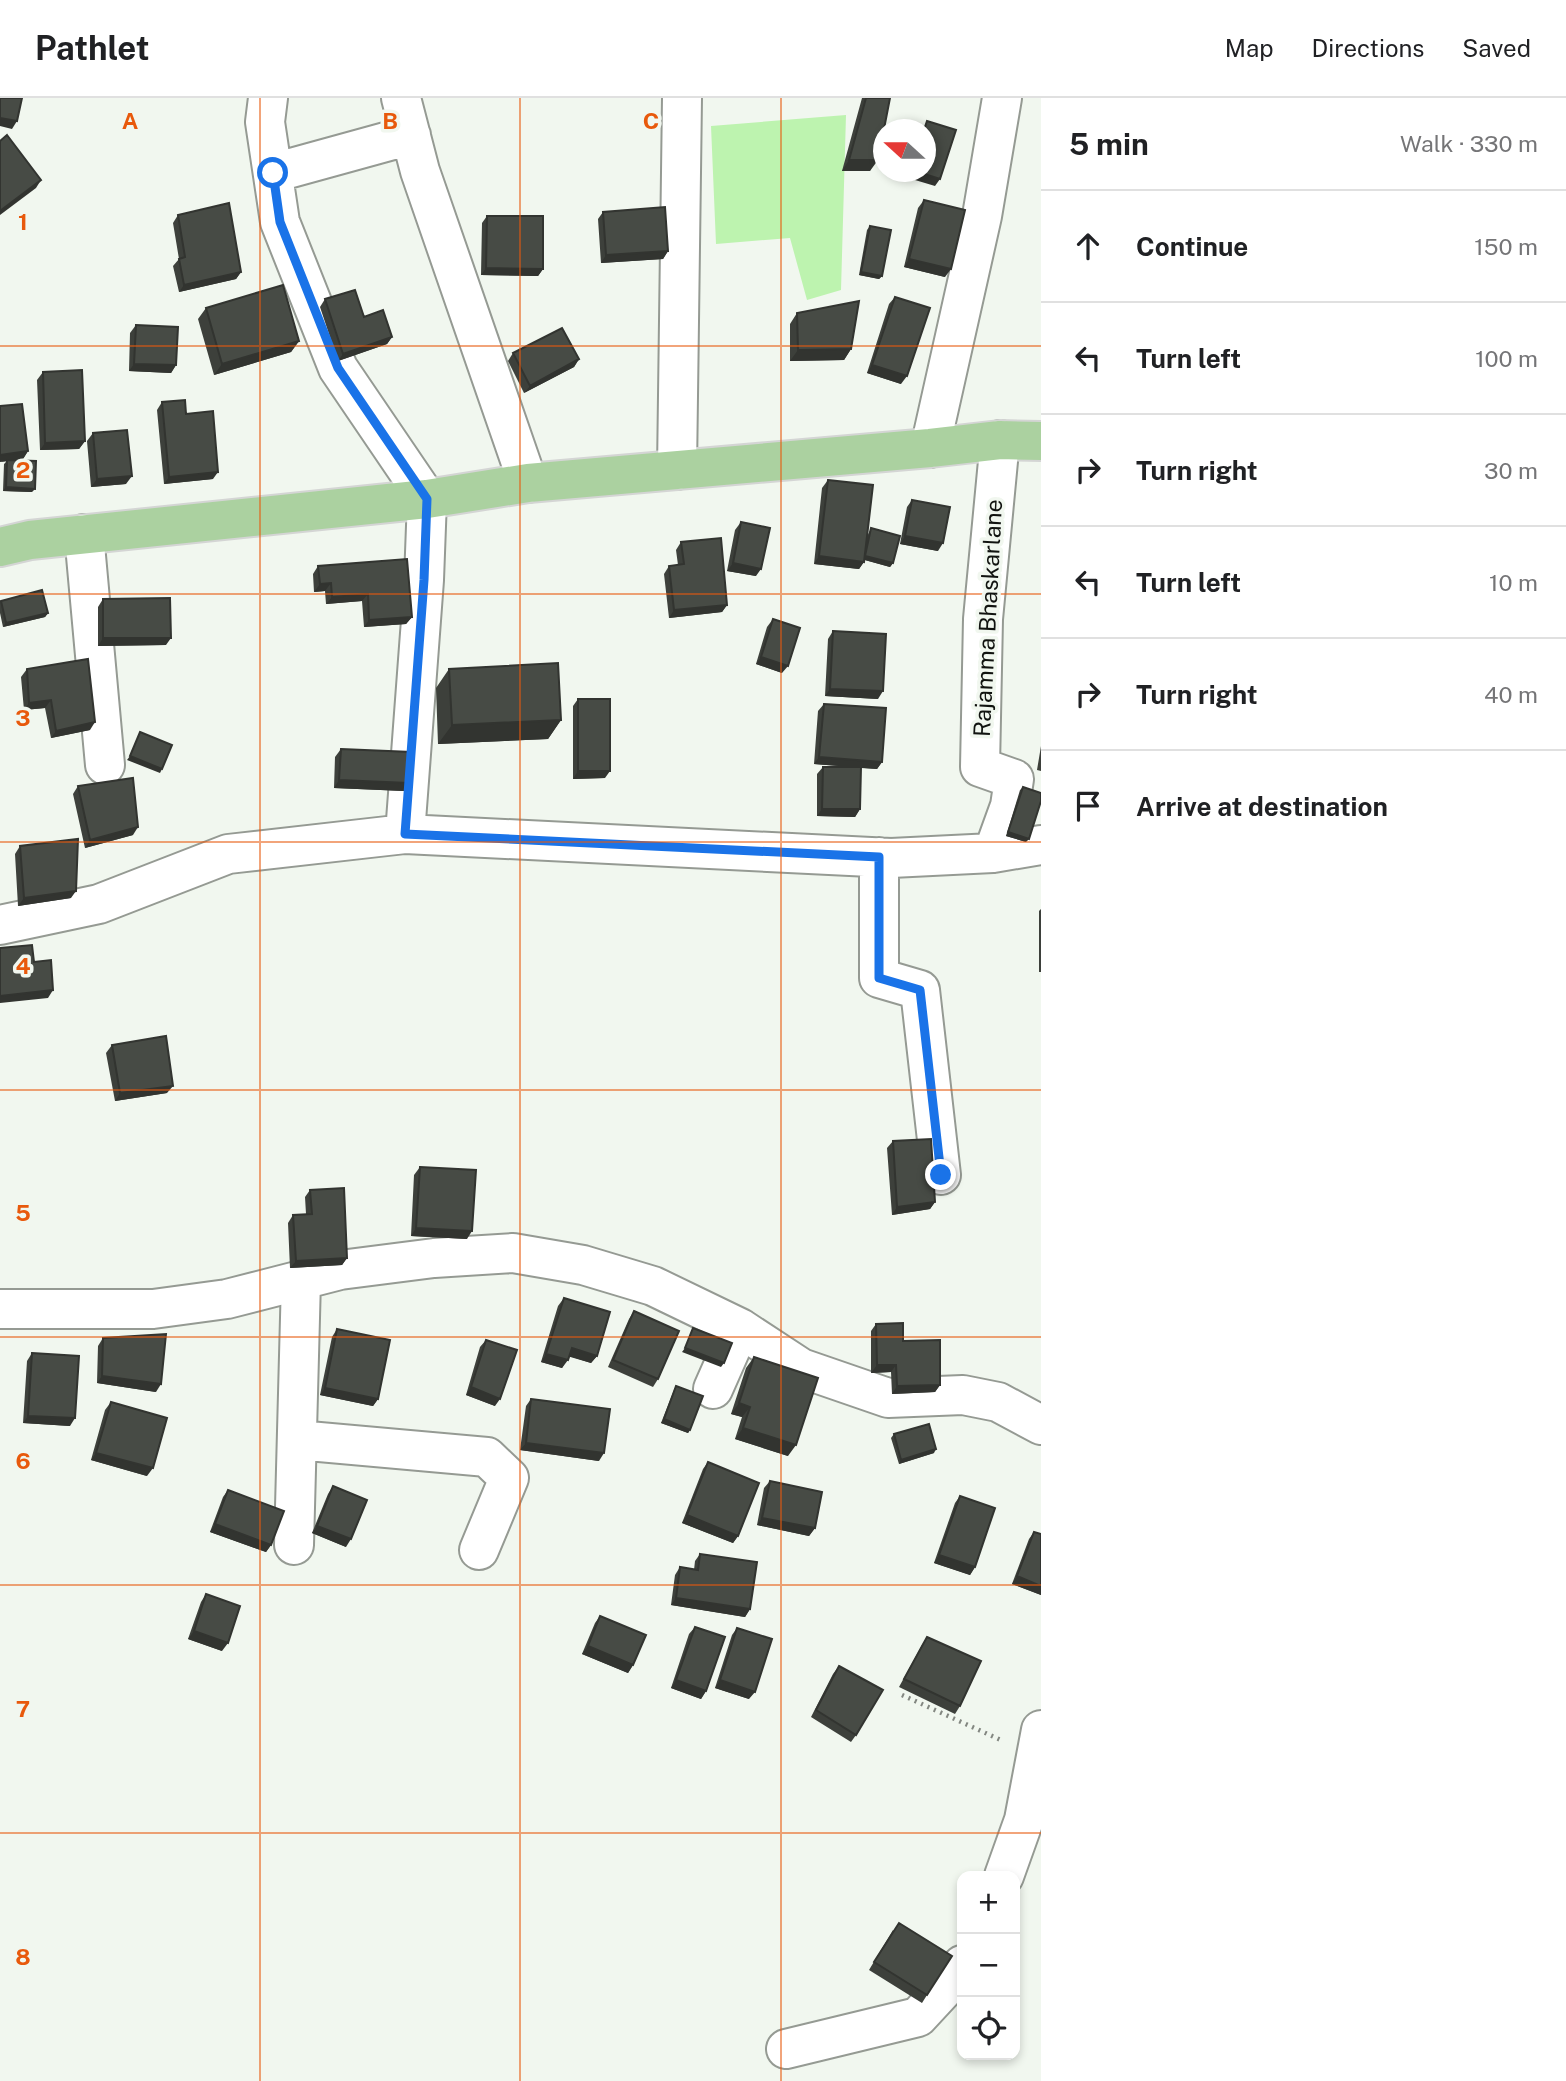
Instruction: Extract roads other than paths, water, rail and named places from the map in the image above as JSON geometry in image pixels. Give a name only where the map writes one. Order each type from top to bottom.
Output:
[{"type":"main road","points":[[0,547],[30,540],[427,499],[528,483],[1000,440],[1041,441]]},
{"type":"street","points":[[268,98],[265,122],[280,222],[338,368],[427,499],[424,580],[405,834]]},
{"type":"street","points":[[401,98],[420,171],[528,483]]},
{"type":"street","points":[[677,470],[682,98]]},
{"type":"street","points":[[930,448],[982,216],[1002,98]]},
{"type":"street","points":[[273,173],[411,135]]},
{"type":"street","name":"Rajamma Bhaskarlane","points":[[993,853],[1010,806],[1014,779],[980,767],[983,619],[1000,440]]},
{"type":"street","points":[[84,534],[105,765]]},
{"type":"street","points":[[0,925],[99,904],[228,854],[405,834],[879,857],[993,853],[1041,845]]},
{"type":"street","points":[[879,857],[879,978],[920,990],[941,1175]]},
{"type":"street","points":[[0,1309],[153,1308],[227,1299],[340,1270],[434,1258],[513,1253],[583,1265],[653,1286],[740,1328],[801,1368],[888,1398],[963,1395],[999,1402],[1041,1425]]},
{"type":"street","points":[[294,1545],[300,1280]]},
{"type":"street","points":[[713,1389],[740,1328]]},
{"type":"street","points":[[297,1440],[487,1457],[509,1478],[479,1550]]},
{"type":"street","points":[[1006,1871],[1024,1820],[1038,1743]]},
{"type":"street","points":[[786,2049],[918,2017],[957,1974]]}]
